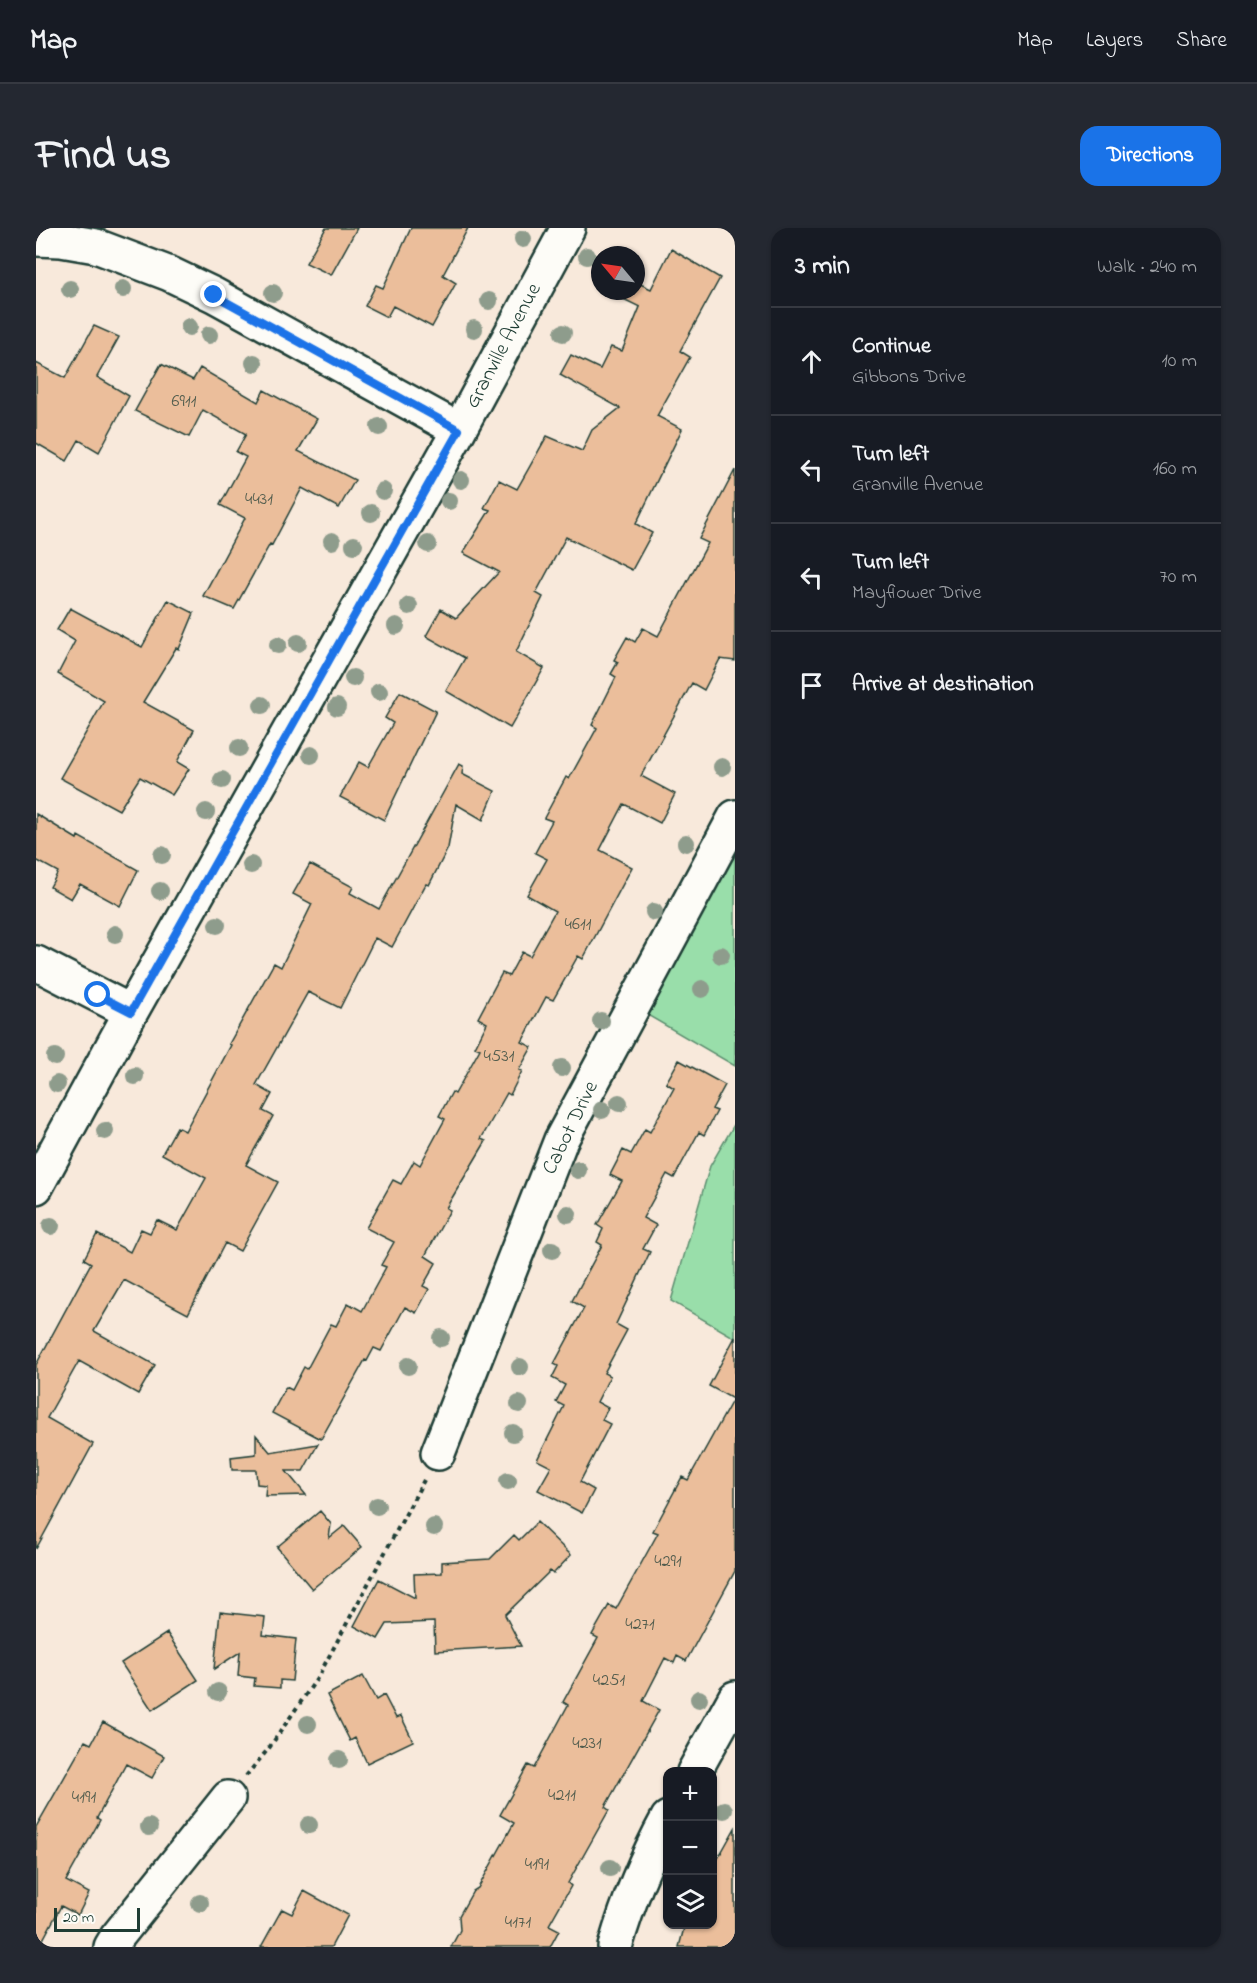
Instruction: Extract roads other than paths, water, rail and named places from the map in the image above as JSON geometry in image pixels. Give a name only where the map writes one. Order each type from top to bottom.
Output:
[{"type":"street","name":"Granville Avenue","points":[[36,1187],[131,1012],[459,430],[568,228]]},
{"type":"street","points":[[53,236],[96,246],[170,274],[214,295],[459,430]]},
{"type":"street","name":"Cabot Drive","points":[[438,1453],[561,1140],[735,817]]},
{"type":"street","points":[[36,963],[131,1012]]},
{"type":"street","points":[[697,1767],[735,1698]]},
{"type":"street","points":[[111,1947],[228,1798]]},
{"type":"street","points":[[615,1947],[626,1908],[644,1862],[666,1821]]}]
